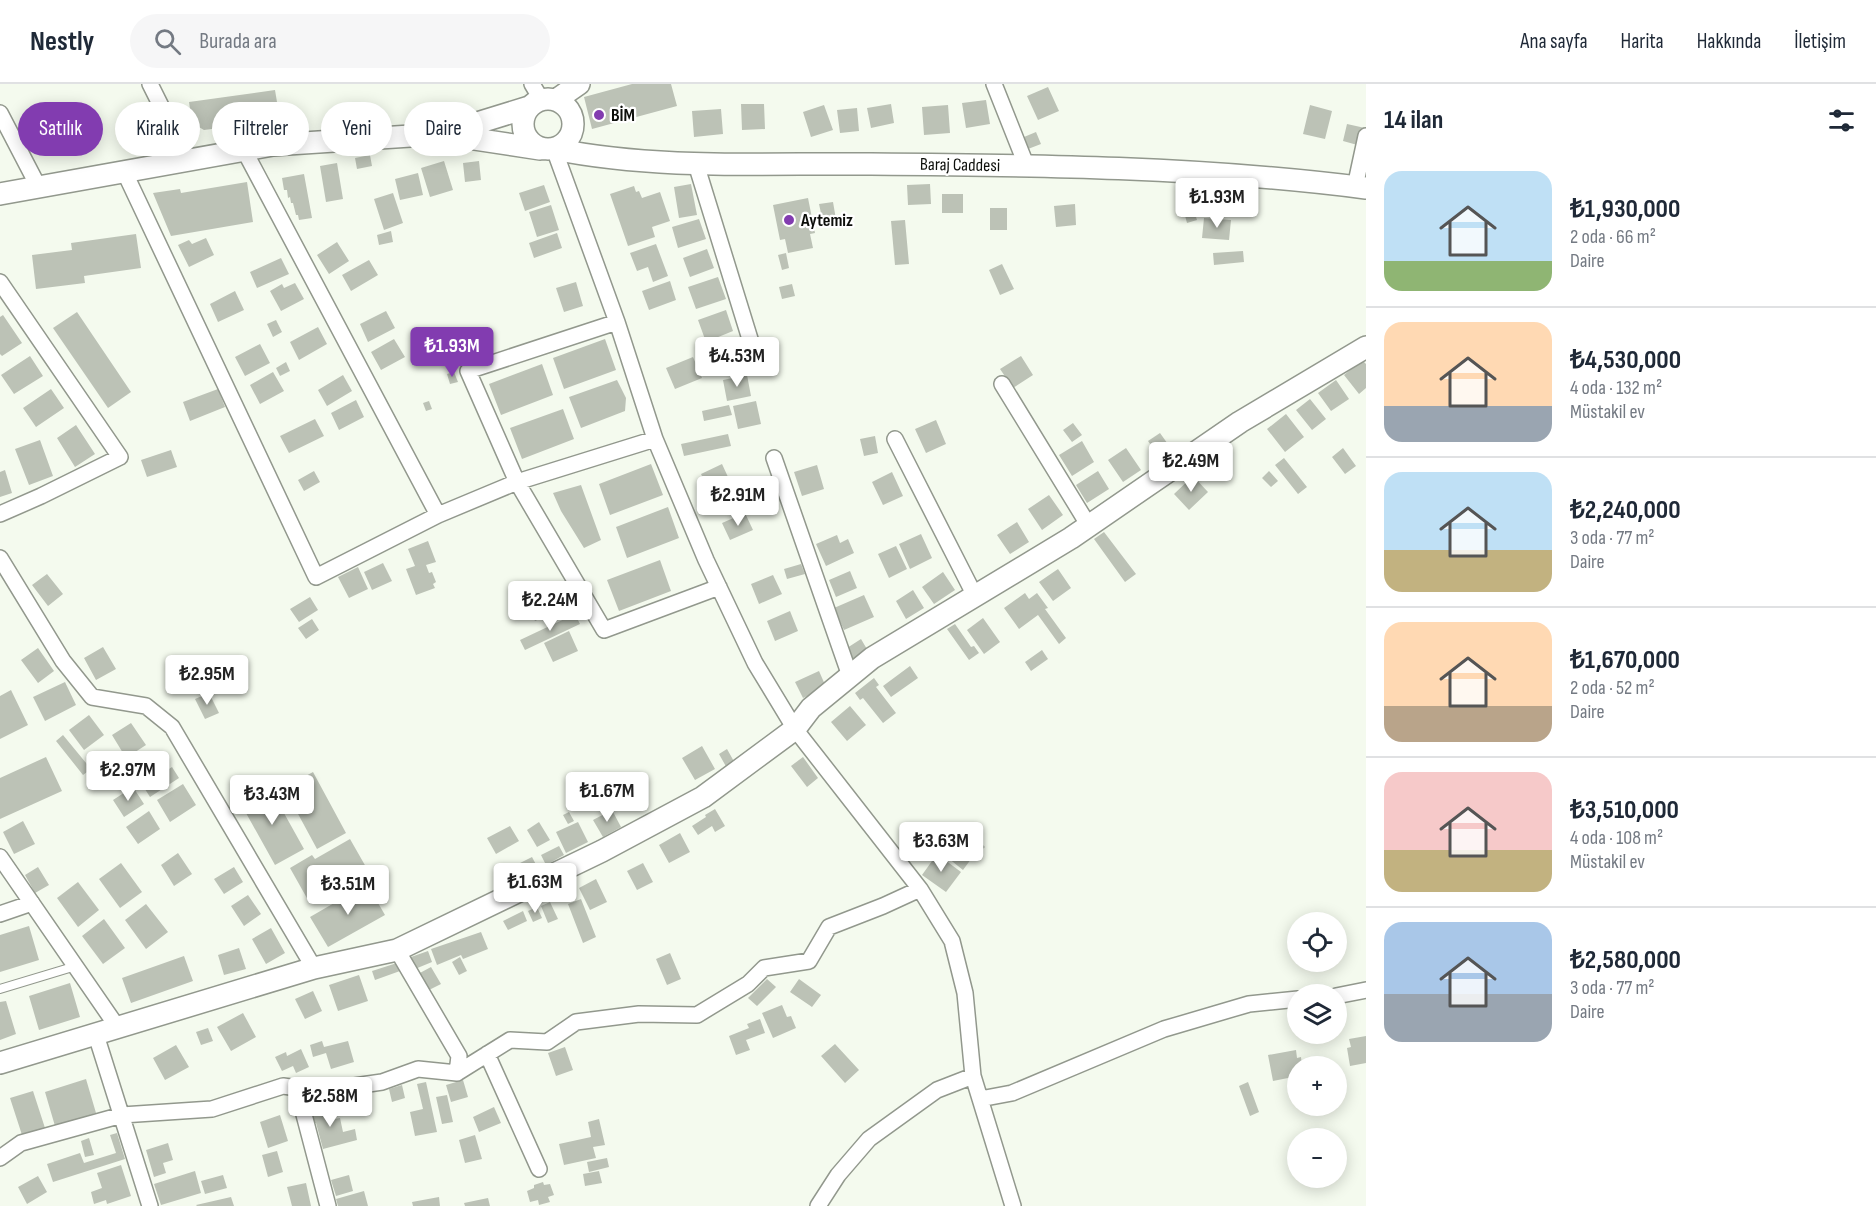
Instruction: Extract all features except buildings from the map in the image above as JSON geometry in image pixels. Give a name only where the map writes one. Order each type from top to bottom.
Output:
[{"type":"main road","points":[[483,119],[579,84]]},
{"type":"main road","points":[[539,98],[568,108],[572,114],[573,129],[567,141],[547,149],[528,140],[524,134],[523,120],[539,98]]},
{"type":"main road","points":[[309,143],[404,136]]},
{"type":"main road","name":"Baraj Caddesi","points":[[483,140],[613,159],[696,164],[1027,166],[1172,170],[1360,188]]},
{"type":"main road","points":[[0,194],[212,156]]},
{"type":"main road","points":[[0,1063],[314,968],[397,950],[602,851],[703,796],[795,729],[811,708],[872,658],[1089,526],[1240,422],[1366,347]]},
{"type":"street","points":[[150,84],[160,106],[172,163]]},
{"type":"street","points":[[999,86],[1027,166]]},
{"type":"street","points":[[0,113],[38,186]]},
{"type":"street","points":[[1360,188],[1366,136]]},
{"type":"street","points":[[547,149],[616,322],[655,439],[719,587],[755,663],[795,729],[920,889],[952,940],[965,993],[973,1076],[1013,1206]]},
{"type":"street","points":[[247,156],[438,515]]},
{"type":"street","points":[[696,164],[754,352]]},
{"type":"street","points":[[124,171],[316,577],[438,515],[517,482],[655,439]]},
{"type":"street","points":[[0,282],[120,457],[0,514]]},
{"type":"street","points":[[616,322],[468,371],[517,482],[604,630],[719,587]]},
{"type":"street","points":[[1002,384],[1089,526]]},
{"type":"street","points":[[895,439],[975,596]]},
{"type":"street","points":[[774,458],[850,676]]},
{"type":"street","points":[[0,558],[63,661],[92,697],[146,706],[172,727],[314,968]]},
{"type":"street","points":[[0,857],[118,1028]]},
{"type":"street","points":[[0,1158],[21,1143],[122,1116],[212,1110],[283,1086],[320,1091],[382,1082],[418,1069],[457,1073],[510,1040],[547,1042],[576,1022],[639,1014],[697,1015],[748,984],[764,968],[809,961],[829,927],[884,906],[920,889]]},
{"type":"street","points":[[0,914],[32,903]]},
{"type":"street","points":[[397,950],[459,1056],[457,1073]]},
{"type":"street","points":[[1347,994],[1366,990]]},
{"type":"street","points":[[980,1099],[1012,1094],[1164,1029],[1249,1004],[1287,1000]]},
{"type":"street","points":[[96,1035],[150,1206]]},
{"type":"street","points":[[487,1054],[539,1169]]},
{"type":"street","points":[[818,1206],[838,1175],[868,1139],[937,1090],[973,1076]]},
{"type":"street","points":[[297,1088],[328,1206]]},
{"type":"lane","points":[[0,988],[76,966]]},
{"type":"place","name":"BİM","points":[[599,115]]},
{"type":"place","name":"Aytemiz","points":[[789,220]]}]
